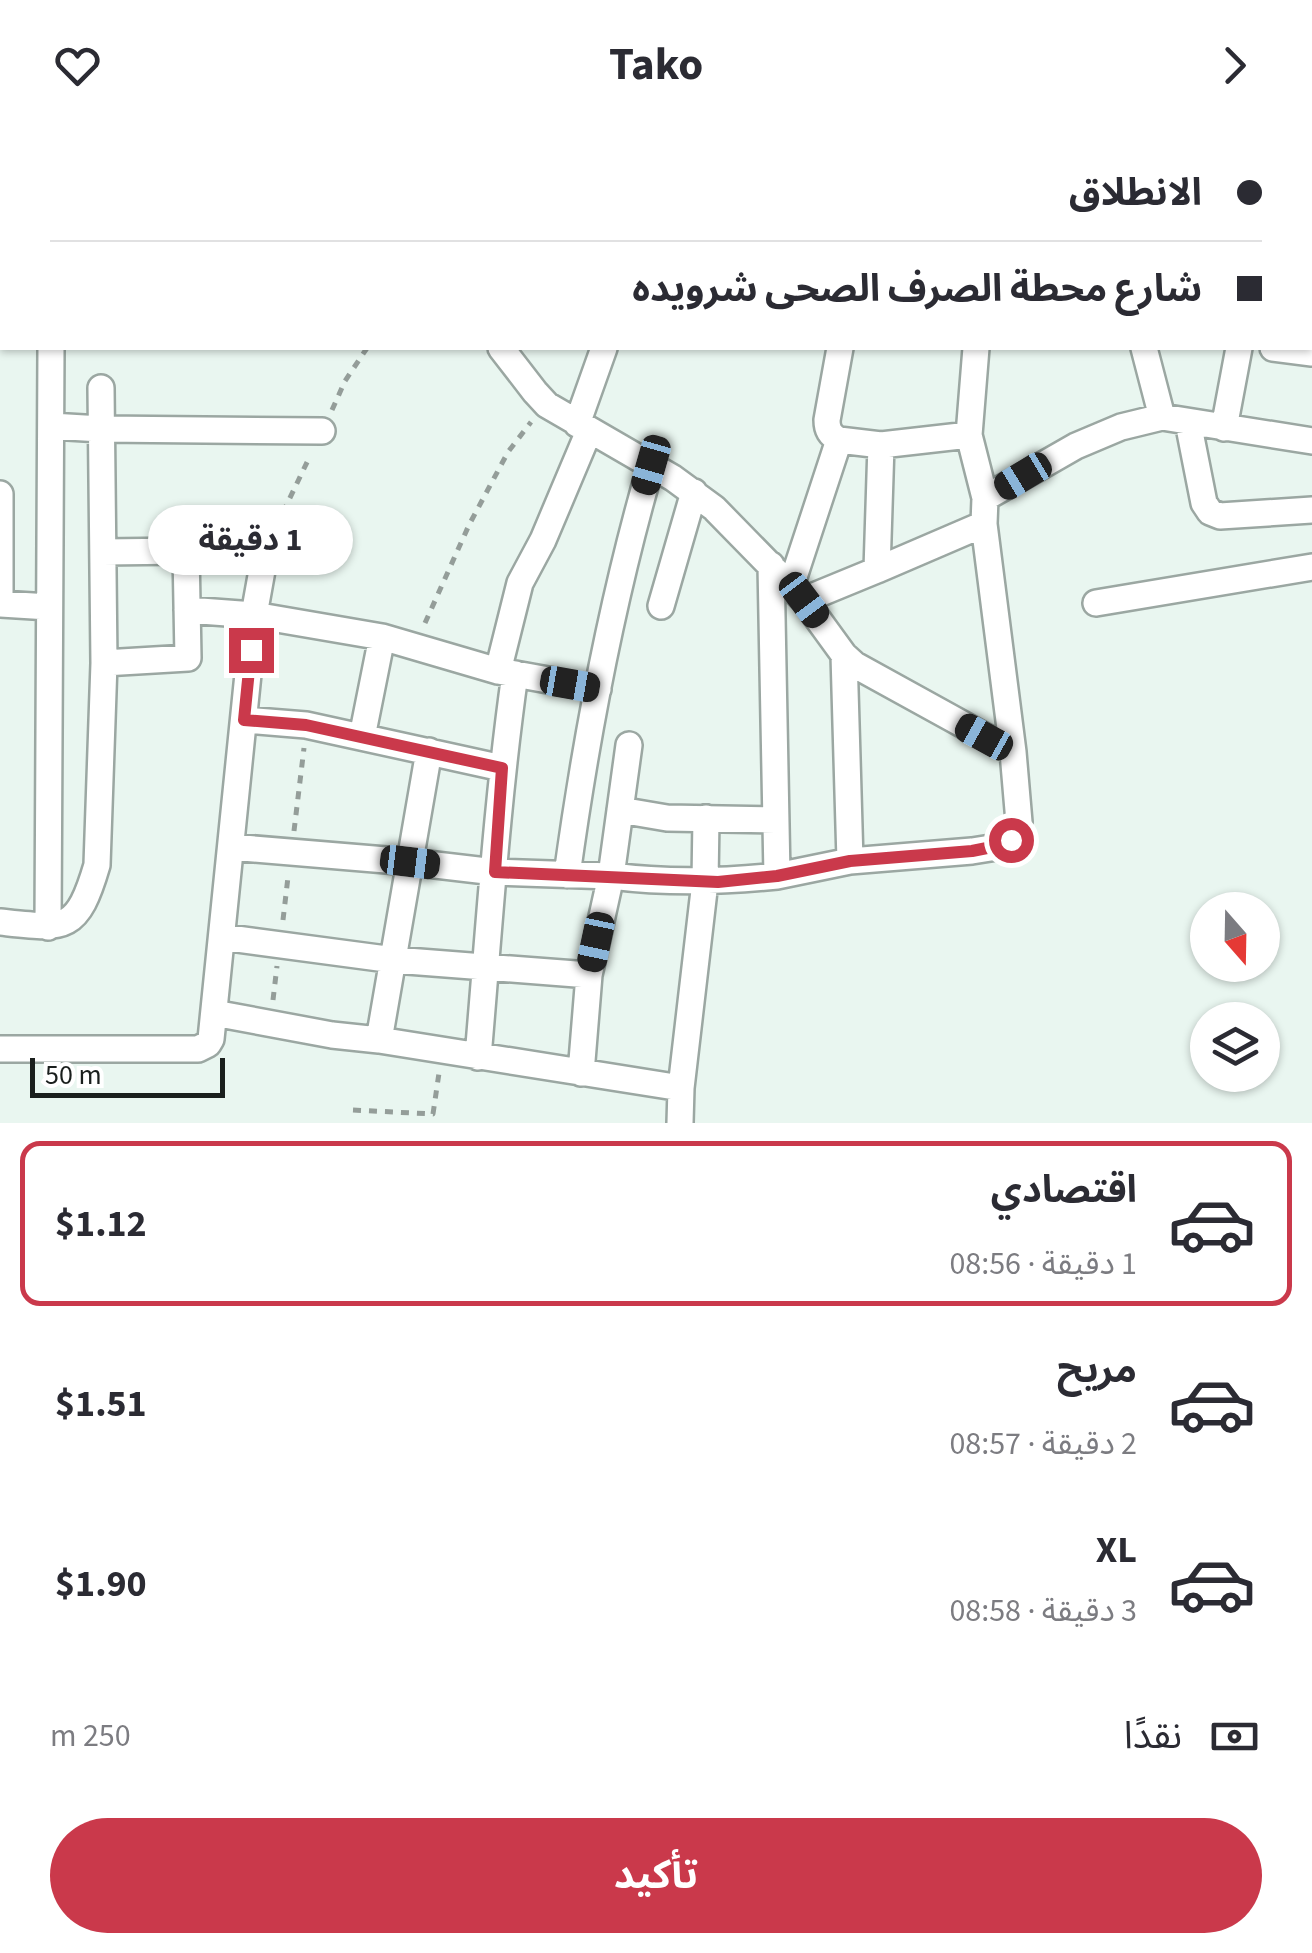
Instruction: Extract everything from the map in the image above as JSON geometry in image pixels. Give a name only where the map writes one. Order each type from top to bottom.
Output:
[{"type":"street","points":[[48,927],[51,350]]},
{"type":"street","points":[[504,350],[547,405],[651,465],[714,508],[797,593],[844,655],[868,674],[1012,752]]},
{"type":"street","points":[[478,1057],[495,872],[507,672],[520,583],[543,540],[583,428],[603,350]]},
{"type":"street","points":[[840,350],[827,427],[834,437],[881,444],[970,434]]},
{"type":"street","points":[[231,847],[495,872],[704,882],[777,876],[850,861],[972,851],[1006,843],[1017,831],[1019,822],[985,511],[970,434],[976,350]]},
{"type":"street","points":[[1145,350],[1162,417]]},
{"type":"street","points":[[1224,428],[1240,350]]},
{"type":"street","points":[[0,922],[48,927],[66,922],[88,897],[97,865],[104,663],[101,388]]},
{"type":"street","points":[[797,593],[877,570],[985,511],[1076,446],[1121,427],[1162,417],[1312,442]]},
{"type":"street","points":[[1188,422],[1204,503],[1210,512],[1220,516],[1312,510]]},
{"type":"street","points":[[50,426],[322,431]]},
{"type":"street","points":[[797,593],[839,440]]},
{"type":"street","points":[[877,570],[881,444]]},
{"type":"street","points":[[567,876],[585,750],[619,582],[651,465]]},
{"type":"street","points":[[661,606],[694,492]]},
{"type":"street","points":[[0,494],[0,604],[50,607]]},
{"type":"street","points":[[0,1048],[198,1049],[211,1039],[254,615],[266,548],[102,552]]},
{"type":"street","points":[[104,663],[188,658],[186,551]]},
{"type":"street","points":[[771,565],[777,876]]},
{"type":"street","points":[[1096,603],[1312,567]]},
{"type":"street","points":[[187,610],[254,615],[382,638],[507,672],[598,688]]},
{"type":"street","points":[[362,737],[382,638]]},
{"type":"street","points":[[844,655],[850,861]]},
{"type":"street","points":[[244,720],[306,725],[502,768]]},
{"type":"street","points":[[581,1073],[589,976],[610,876],[630,744]]},
{"type":"street","points":[[379,1040],[429,752]]},
{"type":"street","points":[[620,810],[667,818],[775,820]]},
{"type":"street","points":[[680,1123],[704,882],[706,818]]},
{"type":"street","points":[[222,937],[394,960],[589,976]]},
{"type":"street","points":[[214,1013],[332,1035],[681,1088]]},
{"type":"path","points":[[414,646],[468,525],[508,452],[547,405]]},
{"type":"path","points":[[353,1110],[433,1114],[438,1073],[451,1075]]},
{"type":"route","points":[[251,650],[244,720],[306,725],[502,768],[495,872],[718,882],[777,876],[850,861],[972,851],[1011,840]]}]
